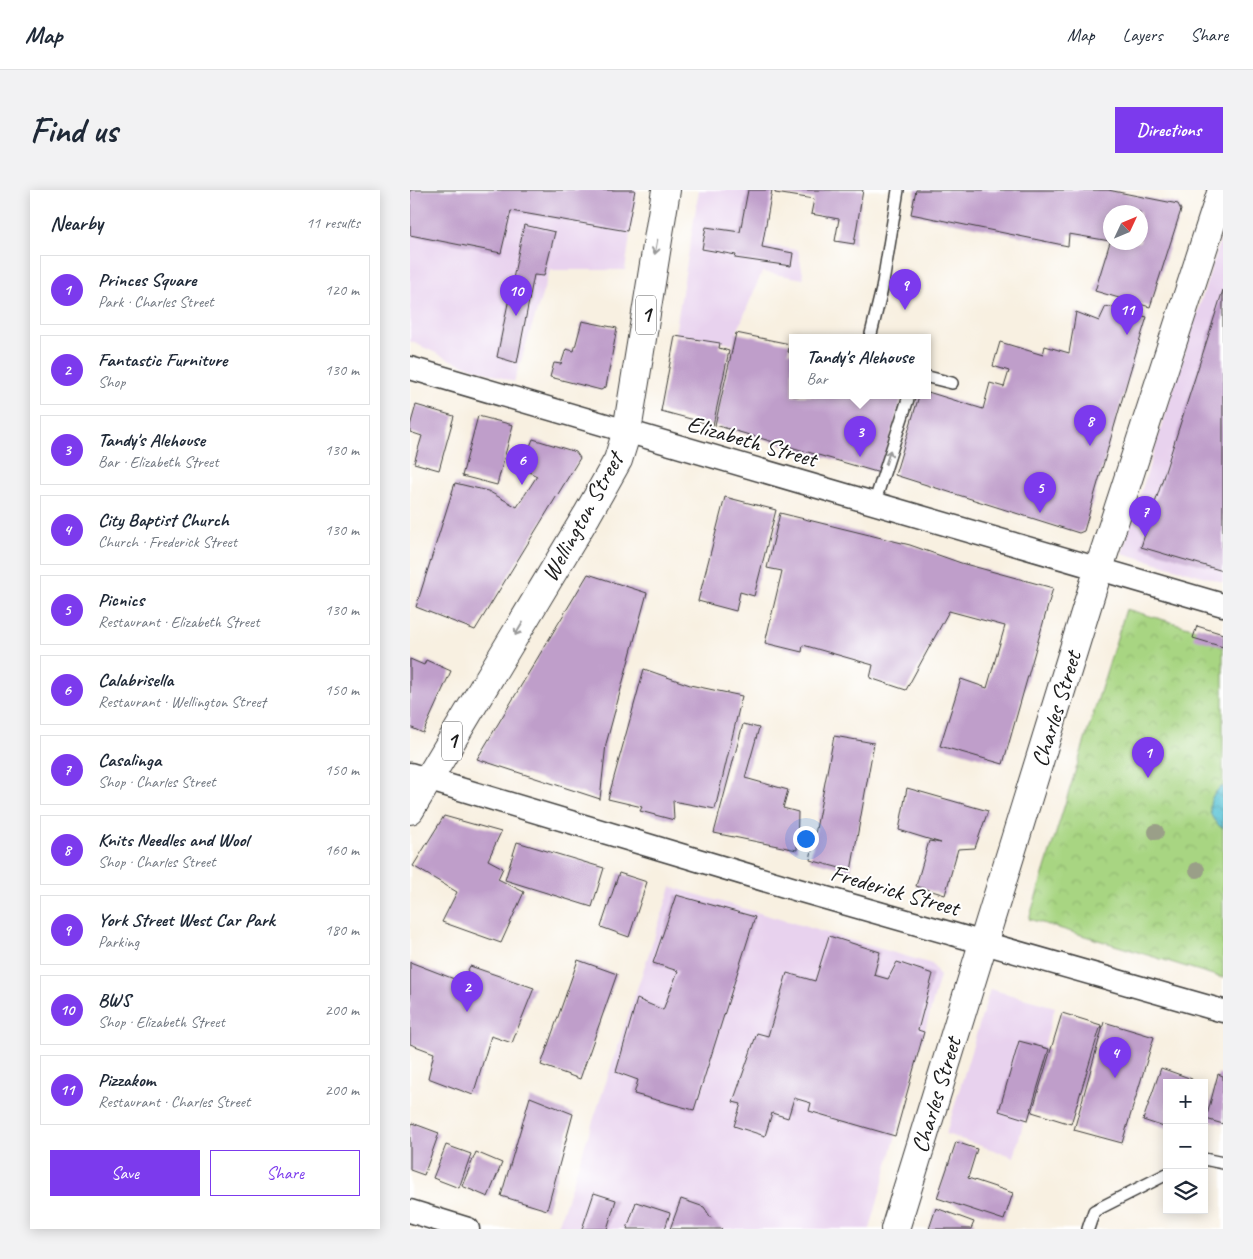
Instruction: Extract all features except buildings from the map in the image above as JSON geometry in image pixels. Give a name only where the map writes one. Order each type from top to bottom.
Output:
[{"type":"main road","name":"Wellington Street","points":[[410,810],[419,777],[587,515],[618,460],[627,431],[666,190]]},
{"type":"main road","name":"Charles Street","points":[[895,1229],[1099,569],[1222,190]]},
{"type":"street","name":"Elizabeth Street","points":[[410,368],[1223,606]]},
{"type":"street","name":"Frederick Street","points":[[419,777],[798,890],[1223,1011]]},
{"type":"street","points":[[410,1211],[468,1229]]},
{"type":"lane","points":[[871,334],[882,289],[898,190]]},
{"type":"lane","points":[[931,378],[952,383]]},
{"type":"lane","points":[[874,504],[907,399]]},
{"type":"lane","points":[[1208,1160],[1223,1163]]},
{"type":"lane","points":[[1088,1229],[1094,1211],[1163,1176]]},
{"type":"shaded area","points":[[410,190],[637,190],[625,270],[550,270],[514,382],[453,361],[410,341]]},
{"type":"shaded area","points":[[699,190],[774,190],[765,245],[798,250],[804,279],[762,272],[732,344],[675,334]]},
{"type":"shaded area","points":[[1223,231],[1223,582],[1122,553]]},
{"type":"shaded area","points":[[671,887],[932,964],[940,976],[870,1229],[557,1229]]},
{"type":"shaded area","points":[[990,989],[1055,1007],[1014,1157],[946,1134]]},
{"type":"green space","points":[[1126,609],[1223,637],[1223,978],[1029,919]]},
{"type":"water","points":[[1223,786],[1223,828],[1213,819],[1210,807],[1213,795]]},
{"type":"place","name":"York Street West Car Park","points":[[905,310]]},
{"type":"place","name":"BWS","points":[[516,316]]},
{"type":"place","name":"Pizzakom","points":[[1127,335]]},
{"type":"place","name":"Knits Needles and Wool","points":[[1090,446]]},
{"type":"place","name":"Tandy's Alehouse","points":[[860,457]]},
{"type":"place","name":"Calabrisella","points":[[522,485]]},
{"type":"place","name":"Picnics","points":[[1040,513]]},
{"type":"place","name":"Casalinga","points":[[1145,537]]},
{"type":"place","name":"Princes Square","points":[[1148,778]]},
{"type":"place","name":"Fantastic Furniture","points":[[467,1012]]},
{"type":"place","name":"City Baptist Church","points":[[1115,1078]]}]
